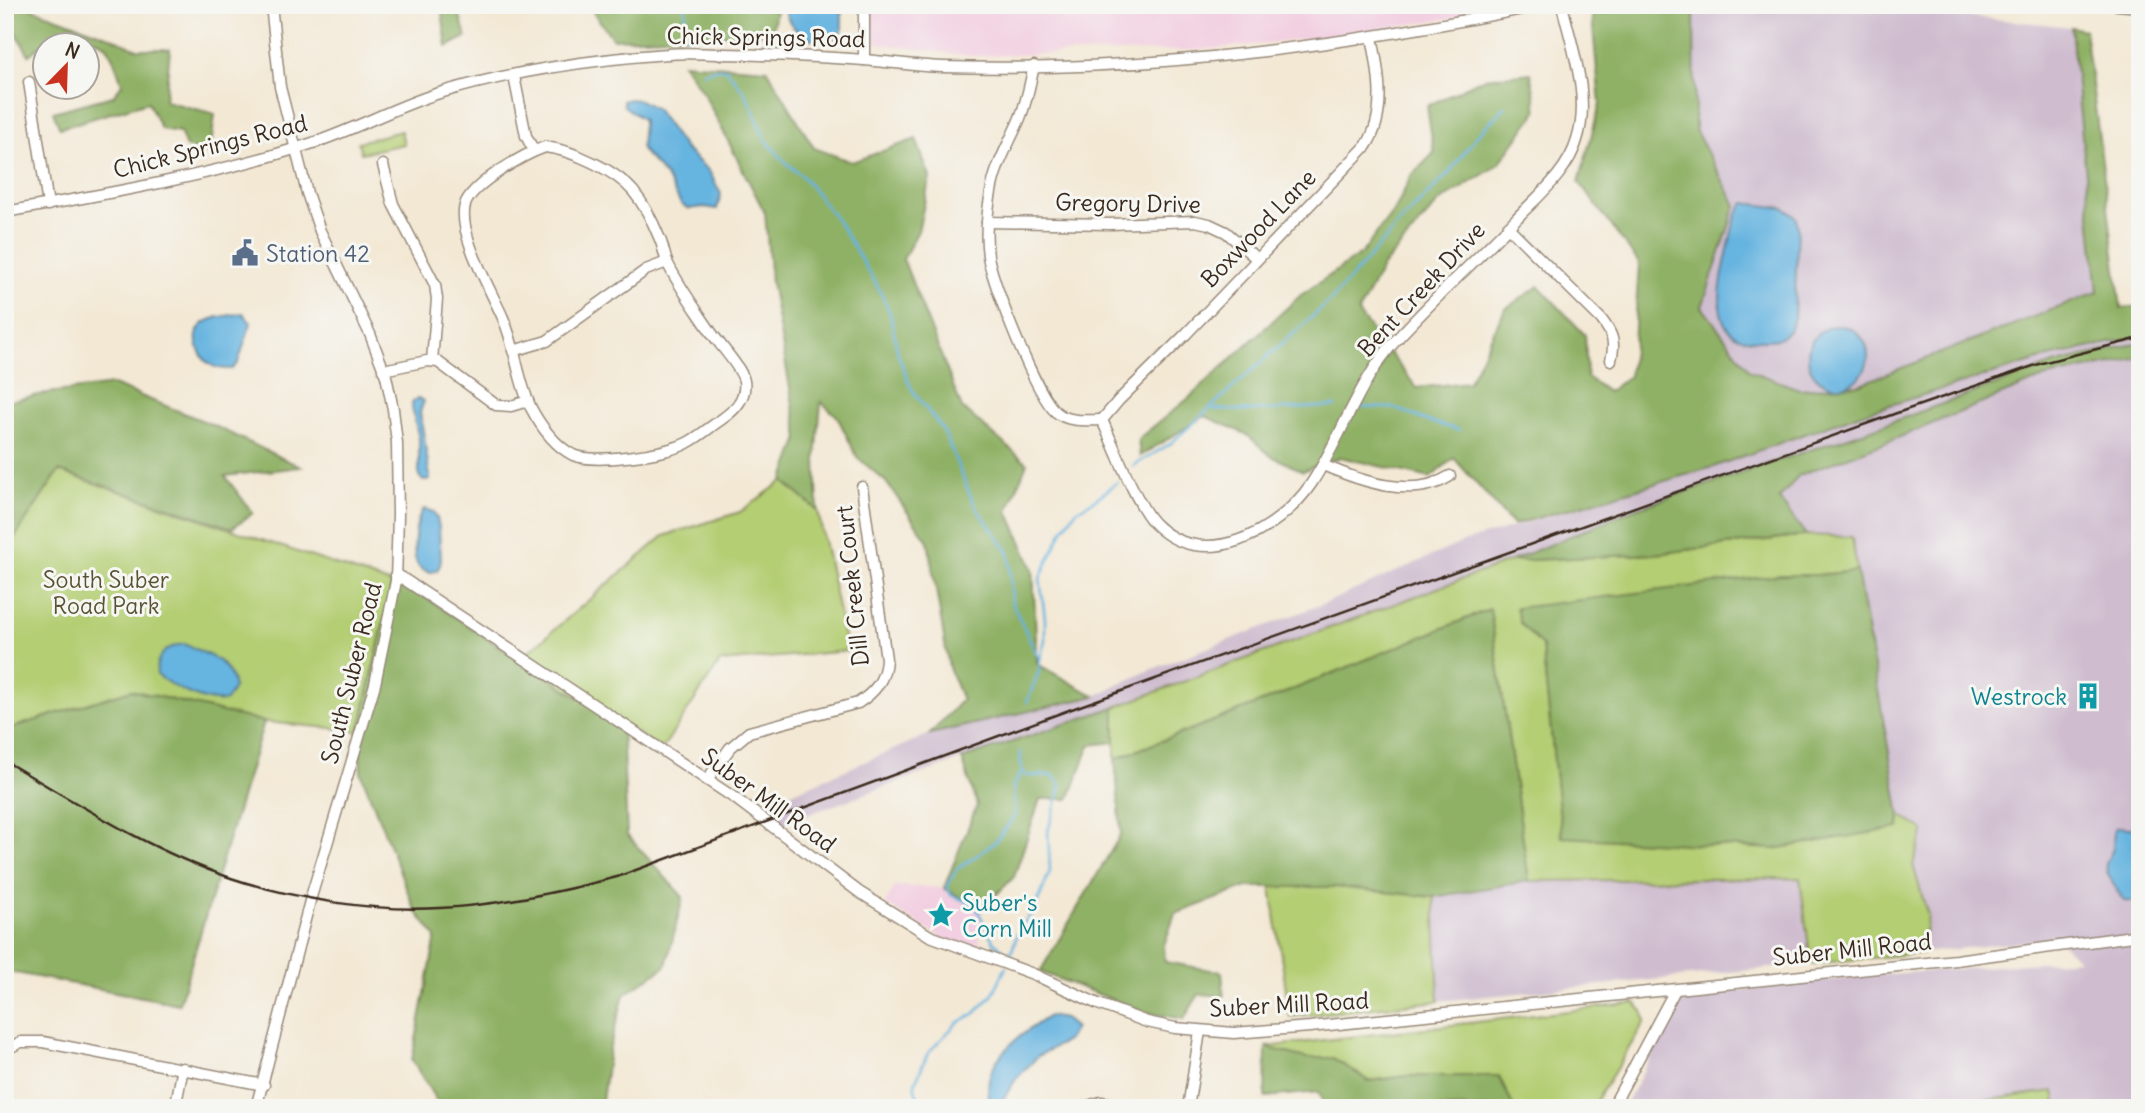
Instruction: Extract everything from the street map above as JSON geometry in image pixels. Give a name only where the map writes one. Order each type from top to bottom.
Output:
[{"type":"street","name":"South Suber Road","points":[[256,1108],[311,897],[375,684],[396,574],[397,443],[393,409],[370,334],[320,232],[280,87],[271,5]]},
{"type":"street","points":[[864,5],[864,60]]},
{"type":"street","name":"Chick Springs Road","points":[[5,212],[182,177],[295,148],[320,141],[428,97],[559,67],[667,54],[758,54],[940,67],[1094,66],[1262,53],[1372,37],[1542,5]]},
{"type":"street","name":"Bent Creek Drive","points":[[1102,420],[1148,515],[1167,534],[1192,545],[1226,544],[1269,527],[1297,502],[1323,465],[1359,393],[1383,356],[1508,227],[1564,166],[1573,151],[1582,110],[1579,79],[1563,5]]},
{"type":"street","points":[[2117,5],[2140,7]]},
{"type":"street","name":"Boxwood Lane","points":[[1102,420],[1357,156],[1372,137],[1380,101],[1372,37]]},
{"type":"street","points":[[1034,66],[1021,115],[992,184],[987,222],[990,267],[1045,399],[1062,416],[1077,420],[1102,420]]},
{"type":"street","points":[[514,76],[526,136],[534,151]]},
{"type":"street","points":[[29,82],[48,205]]},
{"type":"street","points":[[545,147],[559,149],[581,156],[632,190],[660,237],[667,262],[719,345],[744,377],[743,399],[730,414],[687,443],[659,453],[594,458],[573,455],[551,438],[528,401],[520,382],[508,330],[470,243],[462,217],[466,201],[478,187],[534,151],[545,147]]},
{"type":"street","points":[[383,165],[393,204],[435,285],[437,299],[432,361]]},
{"type":"street","name":"Gregory Drive","points":[[987,222],[1110,224],[1195,220],[1226,232],[1257,259]]},
{"type":"street","points":[[1508,227],[1601,319],[1614,340],[1611,360]]},
{"type":"street","points":[[513,351],[547,341],[646,270],[667,262]]},
{"type":"street","points":[[383,370],[438,362],[496,405],[511,406],[528,401]]},
{"type":"street","points":[[1323,465],[1374,482],[1407,487],[1432,485],[1450,476]]},
{"type":"street","name":"Dill Creek Court","points":[[707,780],[730,748],[749,732],[858,703],[872,693],[883,678],[886,659],[862,487]]},
{"type":"street","name":"Suber Mill Road","points":[[396,574],[707,780],[897,917],[930,936],[998,961],[1123,1014],[1166,1026],[1234,1033],[1310,1027],[1964,959],[2140,935]]},
{"type":"street","points":[[1612,1108],[1675,990]]},
{"type":"street","points":[[1188,1108],[1200,1031]]},
{"type":"street","points":[[5,1050],[22,1042],[43,1042],[264,1085]]},
{"type":"street","points":[[175,1108],[183,1069]]},
{"type":"street","points":[[1082,1108],[1101,1102],[1142,1108]]},
{"type":"shaded area","points":[[866,5],[1509,5],[1509,10],[1275,43],[1197,50],[968,56],[875,43]]},
{"type":"shaded area","points":[[1694,5],[1859,5],[2071,27],[2098,292],[1858,385],[1799,389],[1750,371],[1702,307],[1736,205],[1695,130]]},
{"type":"shaded area","points":[[2140,336],[2140,342],[2054,364],[1632,510],[1511,561],[1115,707],[776,826],[754,809],[930,734],[1095,696],[1150,670],[1328,602],[1463,542],[1713,467],[1860,414],[2049,357]]},
{"type":"shaded area","points":[[2140,358],[2140,1108],[2057,1108],[2054,1091],[1927,1108],[1624,1108],[1678,1005],[1691,995],[1865,976],[2079,960],[2056,938],[1921,953],[1928,916],[1913,865],[1924,831],[1900,815],[1852,537],[1806,535],[1779,499],[1799,475],[2043,378]]},
{"type":"shaded area","points":[[1800,878],[1811,964],[1439,1001],[1434,897],[1529,881]]},
{"type":"shaded area","name":"Suber's Corn Mill","points":[[895,886],[944,888],[981,910],[979,952],[940,937],[885,904]]},
{"type":"green space","points":[[441,5],[457,5],[466,37],[447,47]]},
{"type":"green space","points":[[588,5],[751,5],[776,11],[772,33],[613,39]]},
{"type":"green space","points":[[1591,5],[1694,5],[1695,130],[1736,205],[1702,307],[1750,371],[1799,389],[1858,385],[2098,292],[2071,27],[2085,30],[2121,308],[2140,306],[2140,336],[2049,357],[1860,414],[1713,467],[1513,525],[1454,458],[1430,478],[1340,457],[1303,471],[1271,456],[1246,434],[1205,416],[1140,456],[1138,439],[1189,398],[1301,295],[1361,254],[1396,208],[1411,176],[1434,153],[1427,106],[1485,78],[1531,73],[1537,111],[1498,165],[1439,202],[1382,267],[1358,313],[1417,388],[1469,382],[1505,309],[1539,286],[1585,335],[1587,377],[1608,392],[1629,376],[1634,344],[1639,263],[1579,182],[1600,104]]},
{"type":"green space","points":[[25,6],[96,32],[80,32],[72,28],[57,32],[32,32],[32,53],[29,55],[13,28],[5,27],[5,8]]},
{"type":"green space","points":[[102,34],[137,49],[170,49],[165,101],[215,114],[210,154],[186,147],[180,132],[161,129],[148,102],[60,128],[53,112],[90,102],[102,102],[102,99],[113,96],[122,84],[106,45],[102,43]]},
{"type":"green space","points":[[683,63],[767,69],[814,148],[852,162],[916,139],[930,177],[918,231],[903,259],[962,408],[1027,463],[1008,511],[1033,569],[1037,664],[1095,696],[930,734],[962,700],[949,668],[928,541],[886,482],[857,457],[837,416],[821,402],[816,459],[818,511],[783,481],[799,438],[771,282],[765,213],[705,96]]},
{"type":"green space","points":[[401,131],[404,144],[361,153],[358,142]]},
{"type":"green space","points":[[2140,342],[2140,358],[2043,378],[1799,475],[1779,499],[1806,535],[1655,554],[1511,561],[1632,510],[2054,364]]},
{"type":"green space","points":[[113,385],[206,422],[301,467],[225,476],[253,513],[232,528],[59,471],[5,552],[5,402],[48,393]]},
{"type":"green space","name":"South Suber Road Park","points":[[59,471],[392,584],[359,733],[353,730],[264,722],[131,690],[5,730],[5,552]]},
{"type":"green space","points":[[783,481],[818,511],[847,651],[720,662],[662,749],[520,659],[664,536],[740,512]]},
{"type":"green space","points":[[1806,535],[1852,537],[1857,571],[1781,575],[1520,623],[1542,646],[1562,837],[1899,828],[1900,815],[1924,831],[1913,865],[1928,916],[1921,953],[1811,964],[1800,878],[1529,881],[1490,609],[1115,759],[1115,707],[1511,561],[1655,554]]},
{"type":"green space","points":[[1857,571],[1900,815],[1899,828],[1774,849],[1562,837],[1542,646],[1520,623],[1516,608],[1781,575]]},
{"type":"green space","points":[[392,584],[423,596],[622,726],[627,835],[683,897],[666,966],[624,995],[609,1050],[601,1108],[448,1108],[436,1100],[412,1060],[436,937],[415,910],[361,773],[359,733]]},
{"type":"green space","points":[[1490,609],[1529,881],[1434,897],[1336,887],[1247,887],[1175,914],[1164,945],[1165,962],[1222,972],[1224,996],[1199,994],[1184,1019],[1148,1013],[1040,972],[1121,834],[1115,759]]},
{"type":"green space","points":[[131,690],[264,722],[179,1004],[5,971],[5,730]]},
{"type":"green space","points":[[1115,707],[1115,742],[1090,745],[1069,799],[1040,799],[1014,877],[981,910],[944,888],[977,805],[962,759]]},
{"type":"green space","points":[[1271,887],[1336,887],[1434,897],[1439,1001],[1290,1017]]},
{"type":"green space","points":[[1635,1003],[1643,1011],[1645,1022],[1592,1108],[1514,1108],[1499,1076],[1407,1076],[1369,1081],[1333,1058],[1305,1058],[1266,1047]]},
{"type":"green space","points":[[1266,1047],[1305,1058],[1333,1058],[1369,1081],[1407,1076],[1499,1076],[1514,1108],[1325,1108],[1319,1092],[1265,1097]]},
{"type":"green space","points":[[2054,1091],[2057,1108],[1927,1108]]},
{"type":"water","points":[[785,5],[842,5],[842,32],[825,40],[806,36],[791,24]]},
{"type":"water","points":[[640,100],[656,109],[685,149],[709,171],[721,194],[717,209],[688,209],[681,204],[666,177],[641,149],[643,120],[624,106],[623,101]]},
{"type":"water","points":[[1744,203],[1784,208],[1796,217],[1798,228],[1794,318],[1789,331],[1779,339],[1750,340],[1734,334],[1726,326],[1722,315],[1720,290],[1735,221]]},
{"type":"water","points":[[243,313],[251,323],[238,363],[232,369],[211,365],[203,358],[198,347],[197,336],[201,326],[215,318]]},
{"type":"water","points":[[1838,326],[1855,331],[1863,339],[1868,356],[1863,373],[1855,381],[1838,386],[1821,381],[1813,373],[1808,356],[1813,339],[1821,331]]},
{"type":"water","points":[[418,398],[424,401],[420,412],[430,477],[429,480],[423,481],[419,476],[419,439],[412,408],[412,403]]},
{"type":"water","points":[[424,509],[434,512],[436,516],[441,553],[438,569],[427,572],[417,563],[414,547],[416,529]]},
{"type":"water","points":[[184,644],[216,659],[228,670],[234,688],[226,701],[209,700],[190,694],[157,675],[158,662],[163,653]]},
{"type":"water","points":[[2114,829],[2140,829],[2140,902],[2124,901],[2107,873],[2106,863],[2113,849]]},
{"type":"water","points":[[1049,1016],[1064,1019],[1075,1028],[1068,1040],[1038,1056],[1016,1079],[1002,1101],[995,1105],[990,1103],[990,1074],[996,1062],[1014,1041]]},
{"type":"waterway","points":[[685,5],[687,37]]},
{"type":"waterway","points":[[703,73],[726,69],[746,94],[765,139],[782,159],[805,179],[837,220],[878,287],[890,313],[898,354],[911,388],[944,432],[974,504],[1009,553],[1012,603],[1040,660],[1039,671],[1027,702]]},
{"type":"waterway","points":[[1133,466],[1170,444],[1333,298],[1402,220],[1449,173],[1478,134],[1505,107]]},
{"type":"waterway","points":[[1213,409],[1250,411],[1335,406]]},
{"type":"waterway","points":[[1360,407],[1394,408],[1459,430]]},
{"type":"waterway","points":[[1040,659],[1045,640],[1040,578],[1064,528],[1077,510],[1118,482]]},
{"type":"waterway","points":[[1009,960],[1019,929],[1035,909],[1050,871],[1048,831],[1061,786],[1053,775],[1027,776],[1022,771],[1020,752]]},
{"type":"waterway","points":[[1010,956],[993,941],[975,905],[951,895],[947,887],[956,870],[994,843],[1015,816],[1013,786],[1022,771]]},
{"type":"waterway","points":[[923,1108],[915,1090],[915,1083],[928,1053],[957,1023],[974,1014],[992,996],[1006,967]]},
{"type":"railway","points":[[5,761],[115,826],[172,854],[231,878],[281,892],[361,906],[414,909],[485,904],[530,897],[617,877],[1069,710],[1894,414],[2042,363],[2140,338]]},
{"type":"place","name":"Station 42","points":[[245,253]]},
{"type":"place","name":"Westrock","points":[[2088,696]]},
{"type":"place","name":"Suber's Corn Mill","points":[[941,915]]}]
